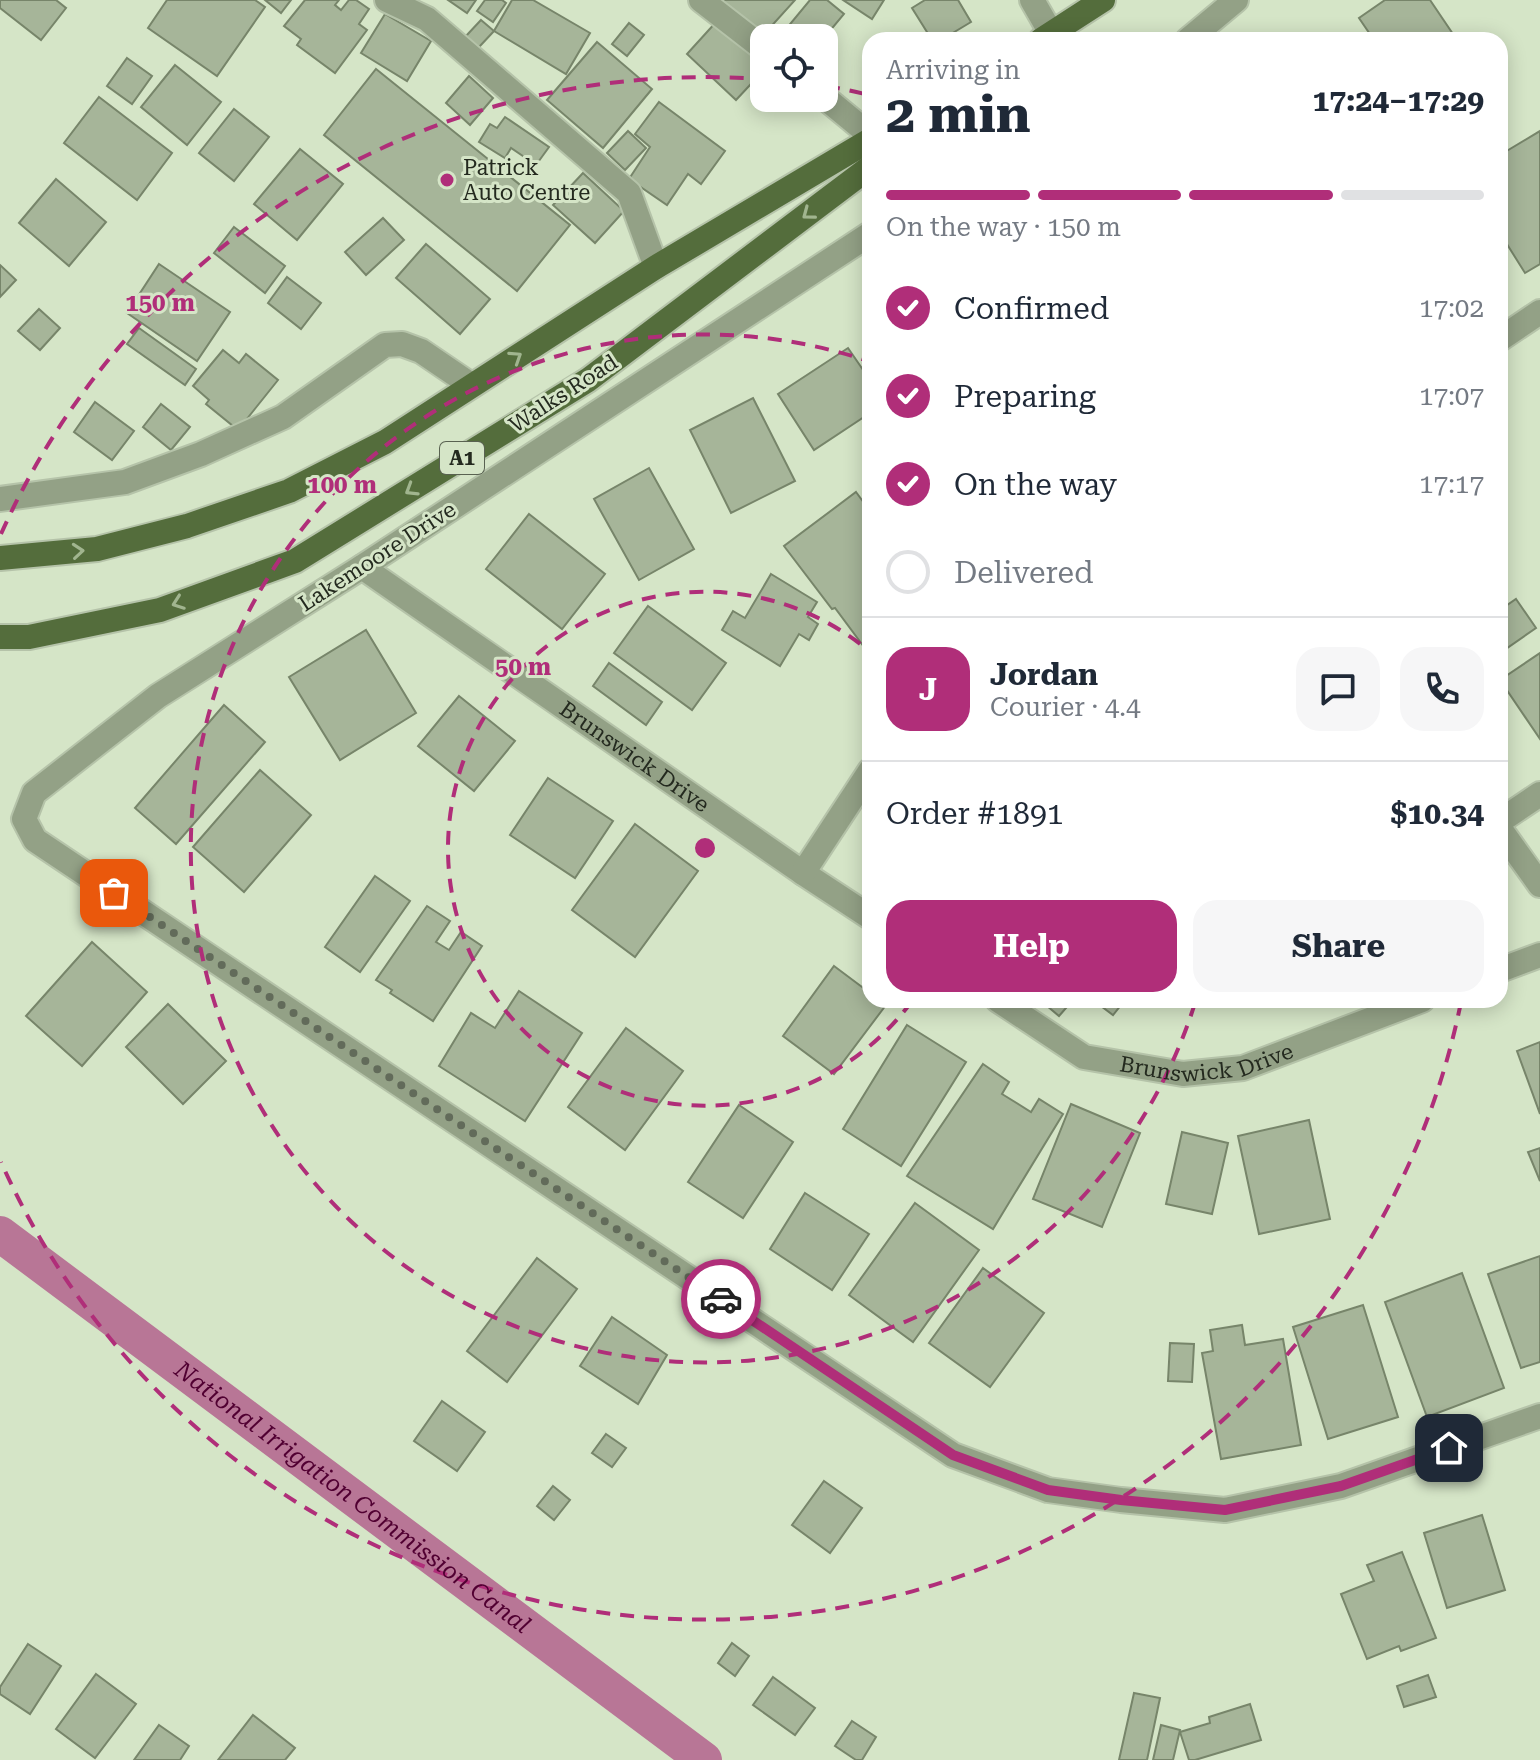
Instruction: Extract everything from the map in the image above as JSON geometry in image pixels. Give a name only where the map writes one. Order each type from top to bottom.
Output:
[{"type":"main road","points":[[1052,32],[1103,0]]},
{"type":"main road","name":"A1","points":[[0,558],[97,549],[187,526],[289,491],[385,442],[656,267],[862,142]]},
{"type":"main road","name":"Walks Road","points":[[0,637],[29,637],[160,610],[295,561],[588,380],[862,173]]},
{"type":"main road","points":[[0,648],[29,637]]},
{"type":"street","points":[[387,0],[427,19],[629,193],[656,267]]},
{"type":"street","points":[[701,0],[750,38]]},
{"type":"street","points":[[1032,0],[1044,32]]},
{"type":"street","points":[[1198,32],[1236,0]]},
{"type":"street","points":[[838,109],[862,130]]},
{"type":"street","name":"Lakemoore Drive","points":[[862,239],[362,567],[158,696],[34,793],[24,819],[35,840],[953,1455],[1048,1490],[1225,1510],[1341,1486],[1540,1416]]},
{"type":"street","points":[[1508,334],[1540,312]]},
{"type":"street","points":[[0,499],[125,482],[201,454],[283,417],[385,345],[402,344],[421,351],[471,385]]},
{"type":"street","name":"Brunswick Drive","points":[[362,567],[862,912]]},
{"type":"street","points":[[803,873],[862,783]]},
{"type":"street","points":[[1508,816],[1540,794]]},
{"type":"street","points":[[1508,840],[1540,885]]},
{"type":"street","points":[[1508,967],[1540,955]]},
{"type":"street","name":"Brunswick Drive","points":[[1010,1008],[1084,1057],[1183,1074],[1243,1068],[1401,1008]]},
{"type":"building","points":[[0,0],[56,0],[66,8],[41,40],[0,8]]},
{"type":"building","points":[[167,0],[255,0],[265,7],[217,76],[148,28]]},
{"type":"building","points":[[265,0],[291,0],[281,13]]},
{"type":"building","points":[[305,0],[339,0],[335,5],[341,10],[349,0],[356,0],[369,9],[359,24],[367,30],[335,73],[297,45],[301,39],[284,26]]},
{"type":"building","points":[[448,0],[476,0],[467,13]]},
{"type":"building","points":[[485,0],[502,0],[506,3],[493,22],[477,11]]},
{"type":"building","points":[[512,0],[533,0],[590,33],[566,74],[494,31]]},
{"type":"building","points":[[712,0],[795,0],[773,24],[750,24],[750,35]]},
{"type":"building","points":[[810,0],[827,0],[844,14],[836,24],[790,24]]},
{"type":"building","points":[[843,0],[884,0],[872,19]]},
{"type":"building","points":[[925,0],[958,0],[971,22],[954,32],[927,32],[912,8]]},
{"type":"building","points":[[1385,0],[1430,0],[1452,32],[1369,32],[1359,18]]},
{"type":"building","points":[[385,14],[431,41],[407,81],[361,53]]},
{"type":"building","points":[[481,20],[494,31],[479,47],[466,36]]},
{"type":"building","points":[[717,21],[750,52],[750,85],[736,100],[687,54]]},
{"type":"building","points":[[629,23],[644,35],[627,56],[612,44]]},
{"type":"building","points":[[597,42],[652,89],[603,148],[547,100]]},
{"type":"building","points":[[127,58],[152,76],[132,104],[107,86]]},
{"type":"building","points":[[175,65],[221,102],[187,145],[141,107]]},
{"type":"building","name":"Patrick Auto Centre","points":[[376,69],[570,225],[517,291],[324,135]]},
{"type":"building","points":[[469,76],[493,98],[470,125],[446,103]]},
{"type":"building","points":[[99,97],[172,153],[137,200],[64,143]]},
{"type":"building","points":[[659,102],[725,151],[701,184],[688,174],[667,205],[629,179],[650,147],[635,134]]},
{"type":"building","points":[[234,109],[269,137],[234,181],[199,153]]},
{"type":"building","points":[[505,117],[549,147],[536,165],[511,148],[505,158],[479,142],[490,124],[497,128]]},
{"type":"building","points":[[628,131],[646,148],[625,170],[607,153]]},
{"type":"building","points":[[1540,131],[1540,264],[1525,273],[1508,246],[1508,150]]},
{"type":"building","points":[[300,149],[343,184],[297,240],[254,204]]},
{"type":"building","points":[[583,173],[624,211],[595,243],[553,205]]},
{"type":"building","points":[[56,179],[106,222],[69,266],[19,223]]},
{"type":"building","points":[[383,218],[404,240],[366,275],[345,252]]},
{"type":"building","points":[[234,227],[285,266],[265,293],[214,253]]},
{"type":"building","points":[[426,244],[490,299],[460,334],[396,278]]},
{"type":"building","points":[[159,264],[230,312],[197,361],[127,313]]},
{"type":"building","points":[[0,265],[16,280],[0,297]]},
{"type":"building","points":[[287,277],[321,303],[301,329],[268,303]]},
{"type":"building","points":[[39,309],[60,328],[40,350],[18,331]]},
{"type":"building","points":[[139,328],[196,369],[185,385],[127,344]]},
{"type":"building","points":[[848,348],[862,368],[862,418],[814,450],[778,394]]},
{"type":"building","points":[[223,350],[239,363],[246,354],[278,380],[238,430],[206,404],[209,400],[193,386]]},
{"type":"building","points":[[753,398],[795,481],[731,513],[690,430]]},
{"type":"building","points":[[95,402],[134,431],[112,460],[74,432]]},
{"type":"building","points":[[161,404],[190,427],[171,450],[143,427]]},
{"type":"building","points":[[649,468],[694,549],[639,580],[594,499]]},
{"type":"building","points":[[856,492],[862,500],[862,644],[835,608],[832,609],[784,546]]},
{"type":"building","points":[[529,514],[605,574],[562,629],[486,569]]},
{"type":"building","points":[[771,574],[817,602],[808,617],[818,624],[809,640],[799,634],[780,666],[722,630],[733,611],[745,618]]},
{"type":"building","points":[[1516,599],[1536,628],[1508,647],[1508,604]]},
{"type":"building","points":[[648,606],[726,663],[692,710],[614,653]]},
{"type":"building","points":[[366,630],[416,713],[340,760],[289,677]]},
{"type":"building","points":[[1540,653],[1540,739],[1508,692],[1508,675]]},
{"type":"building","points":[[609,663],[662,702],[646,725],[593,686]]},
{"type":"building","points":[[459,696],[515,741],[474,791],[418,746]]},
{"type":"building","points":[[224,705],[265,742],[176,844],[135,808]]},
{"type":"building","points":[[260,770],[311,815],[244,892],[193,847]]},
{"type":"building","points":[[548,778],[613,821],[575,878],[510,835]]},
{"type":"building","points":[[635,824],[698,871],[635,957],[572,910]]},
{"type":"building","points":[[375,876],[410,901],[360,972],[325,947]]},
{"type":"building","points":[[427,906],[450,921],[436,942],[449,950],[461,932],[482,946],[433,1021],[376,980]]},
{"type":"building","points":[[92,942],[147,992],[82,1066],[26,1016]]},
{"type":"building","points":[[834,966],[862,987],[862,1008],[884,1008],[834,1074],[783,1036]]},
{"type":"building","points":[[519,991],[582,1033],[525,1121],[439,1066],[471,1013],[495,1028]]},
{"type":"building","points":[[168,1004],[226,1061],[183,1104],[126,1047]]},
{"type":"building","points":[[1050,1008],[1066,1008],[1059,1016]]},
{"type":"building","points":[[1104,1008],[1119,1008],[1113,1015]]},
{"type":"building","points":[[907,1025],[966,1062],[901,1166],[843,1129]]},
{"type":"building","points":[[626,1028],[683,1071],[625,1150],[568,1107]]},
{"type":"building","points":[[1540,1042],[1540,1114],[1517,1051]]},
{"type":"building","points":[[983,1064],[1009,1082],[1002,1094],[1031,1112],[1039,1099],[1063,1114],[993,1229],[907,1176]]},
{"type":"building","points":[[1071,1104],[1140,1133],[1102,1227],[1033,1199]]},
{"type":"building","points":[[739,1105],[793,1142],[743,1218],[688,1182]]},
{"type":"building","points":[[1309,1120],[1330,1219],[1259,1234],[1238,1136]]},
{"type":"building","points":[[1182,1132],[1228,1143],[1212,1214],[1166,1204]]},
{"type":"building","points":[[1540,1148],[1540,1181],[1528,1152]]},
{"type":"building","points":[[805,1193],[869,1234],[832,1290],[770,1249]]},
{"type":"building","points":[[915,1203],[979,1250],[913,1342],[849,1295]]},
{"type":"building","points":[[1540,1256],[1540,1362],[1521,1368],[1488,1274]]},
{"type":"building","points":[[537,1258],[577,1289],[507,1382],[467,1351]]},
{"type":"building","points":[[983,1268],[1044,1313],[990,1387],[929,1343]]},
{"type":"building","points":[[1462,1273],[1504,1388],[1427,1417],[1385,1302]]},
{"type":"building","points":[[1363,1305],[1398,1417],[1328,1439],[1293,1327]]},
{"type":"building","points":[[612,1317],[667,1355],[638,1404],[580,1366]]},
{"type":"building","points":[[1242,1325],[1245,1345],[1283,1339],[1301,1445],[1221,1459],[1202,1353],[1213,1351],[1210,1330]]},
{"type":"building","points":[[1170,1343],[1194,1344],[1192,1382],[1168,1381]]},
{"type":"building","points":[[442,1401],[485,1432],[457,1471],[414,1441]]},
{"type":"building","points":[[606,1434],[626,1448],[612,1467],[592,1453]]},
{"type":"building","points":[[824,1481],[862,1508],[830,1553],[792,1525]]},
{"type":"building","points":[[553,1486],[570,1500],[554,1520],[537,1506]]},
{"type":"building","points":[[1482,1515],[1505,1590],[1447,1608],[1424,1533]]},
{"type":"building","points":[[1402,1552],[1436,1638],[1401,1651],[1399,1646],[1367,1659],[1341,1594],[1374,1581],[1367,1565]]},
{"type":"building","points":[[732,1643],[749,1656],[735,1676],[718,1663]]},
{"type":"building","points":[[28,1644],[61,1666],[30,1714],[0,1694],[0,1687]]},
{"type":"building","points":[[96,1674],[136,1704],[95,1758],[56,1729]]},
{"type":"building","points":[[1428,1675],[1436,1697],[1404,1707],[1397,1686]]},
{"type":"building","points":[[773,1677],[815,1708],[795,1735],[753,1705]]},
{"type":"building","points":[[1134,1693],[1160,1698],[1147,1760],[1119,1760]]},
{"type":"building","points":[[1250,1704],[1261,1740],[1189,1760],[1180,1732],[1210,1723],[1209,1717]]},
{"type":"building","points":[[253,1715],[295,1748],[285,1760],[218,1760]]},
{"type":"building","points":[[852,1721],[876,1737],[862,1760],[856,1760],[835,1746]]},
{"type":"building","points":[[159,1725],[189,1746],[180,1760],[134,1760]]},
{"type":"building","points":[[1161,1725],[1180,1730],[1173,1760],[1153,1760]]},
{"type":"waterway","name":"National Irrigation Commission Canal","points":[[0,1234],[704,1760]]},
{"type":"way so far","points":[[114,893],[721,1299]]},
{"type":"place","name":"Patrick Auto Centre","points":[[447,180]]},
{"type":"route","points":[[721,1299],[953,1455],[1048,1490],[1225,1510],[1341,1486],[1449,1448]]}]
